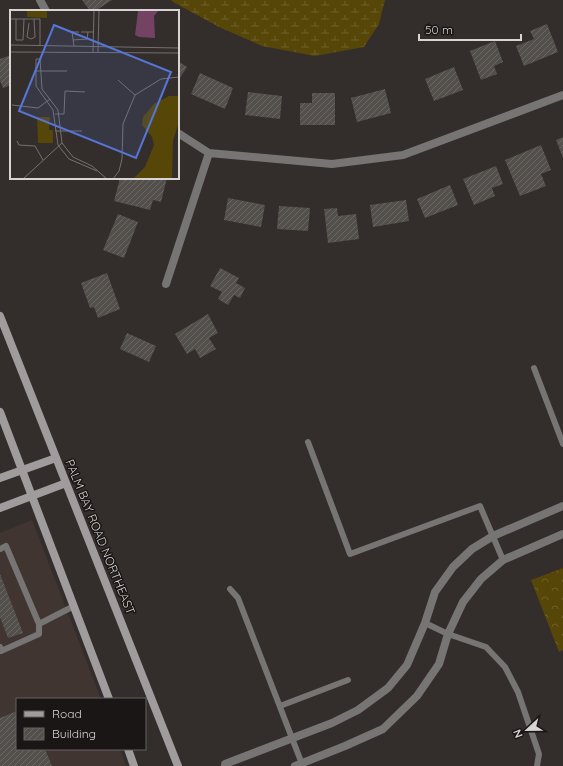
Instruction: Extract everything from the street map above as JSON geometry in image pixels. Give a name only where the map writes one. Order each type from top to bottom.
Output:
[{"type":"main road","name":"PALM BAY ROAD NORTHEAST","points":[[0,316],[178,766]]},
{"type":"main road","points":[[0,412],[109,698]]},
{"type":"main road","points":[[0,478],[56,458]]},
{"type":"main road","points":[[0,508],[66,483]]},
{"type":"main road","points":[[128,750],[134,766]]},
{"type":"street","points":[[40,0],[45,10]]},
{"type":"street","points":[[179,134],[209,153],[332,164],[403,155],[563,95]]},
{"type":"street","points":[[166,284],[209,153]]},
{"type":"street","points":[[225,766],[225,764],[332,724],[358,710],[388,688],[407,665],[425,623],[435,592],[452,567],[472,549],[493,536],[563,506]]},
{"type":"street","points":[[299,765],[383,729],[417,696],[438,664],[448,634],[463,602],[480,579],[503,560],[563,534]]},
{"type":"lane","points":[[534,368],[563,444]]},
{"type":"lane","points":[[308,442],[350,554],[480,506],[503,560]]},
{"type":"lane","points":[[0,548],[6,546],[39,624],[39,634],[1,651],[0,647]]},
{"type":"lane","points":[[230,589],[238,598],[280,706],[292,739],[299,765]]},
{"type":"lane","points":[[39,624],[74,606]]},
{"type":"lane","points":[[425,623],[448,634],[486,647],[505,667],[518,692],[539,754],[537,766]]},
{"type":"lane","points":[[280,706],[348,680]]},
{"type":"shaded area","points":[[32,520],[101,698],[16,698],[16,750],[120,750],[126,766],[0,766],[0,533]]},
{"type":"green space","points":[[171,0],[385,0],[379,24],[364,47],[315,56],[262,46],[219,27]]},
{"type":"green space","points":[[563,568],[563,650],[559,652],[531,580]]},
{"type":"building","points":[[82,0],[112,0],[97,10],[89,10]]},
{"type":"building","points":[[547,24],[558,52],[524,66],[516,46],[534,39],[530,31]]},
{"type":"building","points":[[495,41],[503,62],[494,66],[497,74],[481,80],[470,51]]},
{"type":"building","points":[[10,55],[10,85],[3,88],[0,81],[0,59]]},
{"type":"building","points":[[179,62],[187,67],[179,79]]},
{"type":"building","points":[[454,67],[463,90],[434,101],[425,79]]},
{"type":"building","points":[[200,73],[233,88],[225,109],[191,94]]},
{"type":"building","points":[[385,89],[391,113],[357,122],[351,98]]},
{"type":"building","points":[[248,92],[282,96],[280,119],[245,115]]},
{"type":"building","points":[[312,93],[335,93],[335,125],[300,125],[300,103],[312,103]]},
{"type":"building","points":[[563,137],[563,158],[556,140]]},
{"type":"building","points":[[541,145],[551,170],[541,174],[546,186],[520,196],[505,160]]},
{"type":"building","points":[[496,166],[503,184],[492,188],[495,196],[474,205],[463,179]]},
{"type":"building","points":[[120,179],[167,179],[161,202],[153,200],[150,210],[114,201]]},
{"type":"building","points":[[450,185],[458,205],[425,218],[417,199]]},
{"type":"building","points":[[228,198],[265,205],[261,227],[224,220]]},
{"type":"building","points":[[406,200],[409,221],[373,227],[370,205]]},
{"type":"building","points":[[279,206],[310,208],[308,231],[277,229]]},
{"type":"building","points":[[337,208],[338,216],[356,214],[359,239],[328,243],[324,209]]},
{"type":"building","points":[[118,214],[138,222],[124,258],[103,250]]},
{"type":"building","points":[[220,268],[239,278],[236,283],[245,288],[240,298],[234,295],[228,305],[218,299],[222,292],[210,286]]},
{"type":"building","points":[[107,273],[120,309],[98,318],[94,307],[90,308],[81,283]]},
{"type":"building","points":[[208,314],[218,333],[209,338],[216,349],[200,358],[195,349],[187,354],[175,334]]},
{"type":"building","points":[[127,333],[156,346],[149,362],[120,349]]},
{"type":"building","points":[[0,574],[23,633],[8,638],[0,617]]},
{"type":"building","points":[[16,711],[16,750],[45,750],[52,766],[0,766],[0,718]]}]
